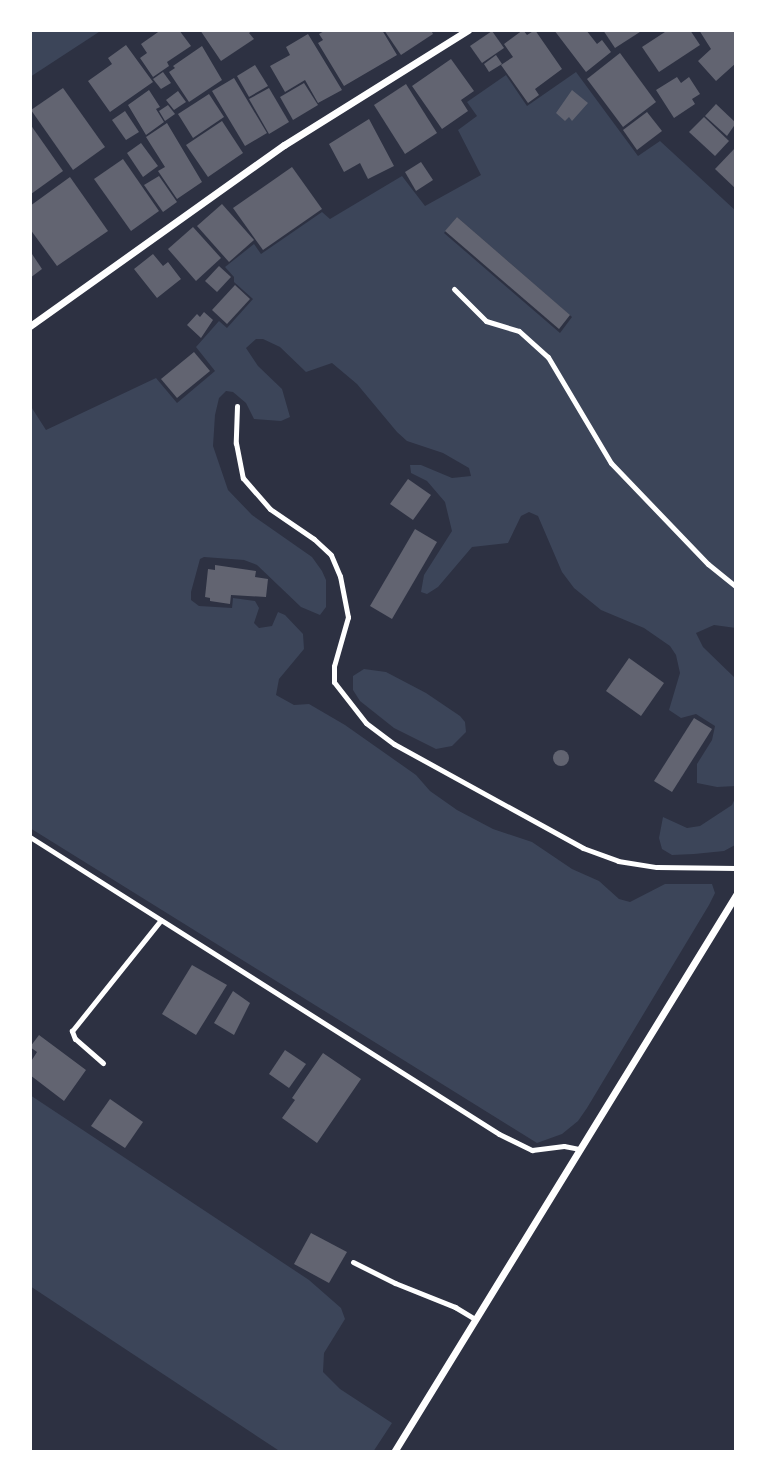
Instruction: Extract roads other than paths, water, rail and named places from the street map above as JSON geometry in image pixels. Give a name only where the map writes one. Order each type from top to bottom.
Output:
[{"type":"street","points":[[30,326],[284,145],[468,30]]},
{"type":"street","points":[[394,1452],[736,895]]},
{"type":"lane","points":[[454,289],[486,321],[519,331],[548,357],[611,463],[708,564],[736,587]]},
{"type":"lane","points":[[237,406],[236,443],[243,478],[270,509],[314,539],[331,555],[340,576],[348,617],[334,666],[334,682],[366,723],[394,744],[583,848],[618,861],[657,867],[736,868]]},
{"type":"lane","points":[[30,837],[513,1142],[540,1151],[564,1146],[579,1149]]},
{"type":"lane","points":[[103,1063],[75,1039],[72,1031],[161,920]]},
{"type":"lane","points":[[353,1262],[395,1283],[455,1307],[475,1319]]}]
